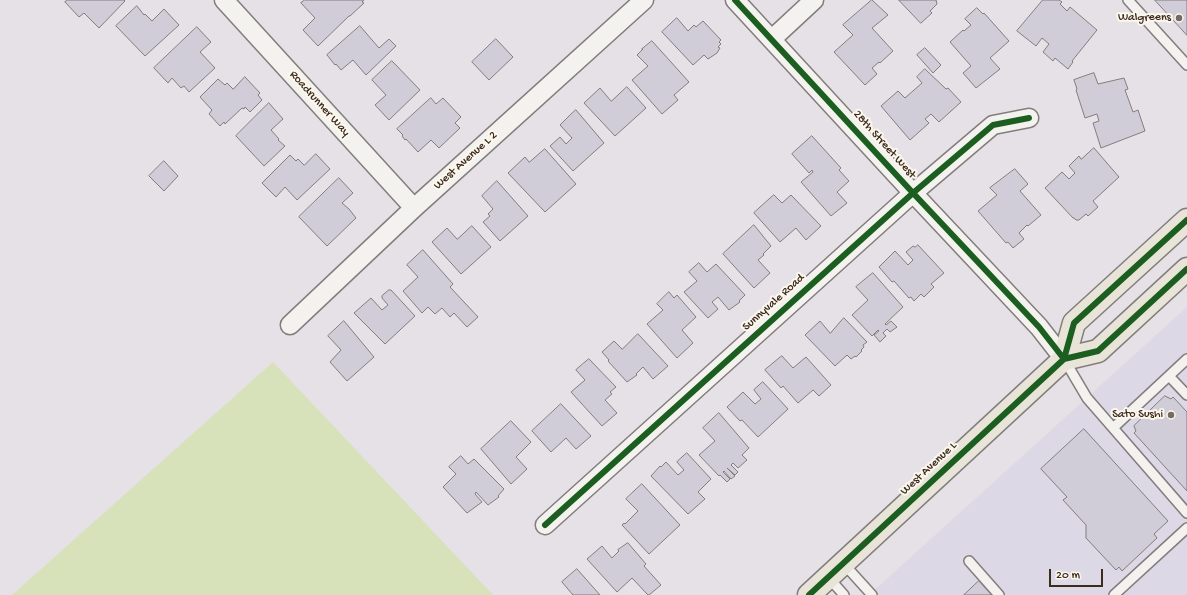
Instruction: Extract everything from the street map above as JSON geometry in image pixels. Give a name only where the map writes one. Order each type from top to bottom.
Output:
[{"type":"main road","points":[[1064,359],[1074,323],[1187,220]]},
{"type":"main road","name":"West Avenue L","points":[[809,595],[1064,359],[1098,351],[1187,269]]},
{"type":"street","name":"Roadrunner Way","points":[[224,0],[414,208]]},
{"type":"street","name":"West Avenue L 2","points":[[290,325],[414,208],[644,0]]},
{"type":"street","name":"28th Street West","points":[[735,0],[1039,327],[1064,359]]},
{"type":"street","points":[[772,39],[814,0]]},
{"type":"street","name":"Sunnyvale Road","points":[[545,525],[913,193],[993,125],[1029,118]]},
{"type":"lane","points":[[1128,0],[1187,65]]},
{"type":"lane","points":[[1064,359],[1087,398],[1187,513]]},
{"type":"lane","points":[[1113,428],[1187,359]]},
{"type":"lane","points":[[1169,376],[1187,395]]},
{"type":"lane","points":[[1114,595],[1187,528]]},
{"type":"lane","points":[[969,561],[999,595]]},
{"type":"lane","points":[[836,570],[844,595]]},
{"type":"lane","points":[[836,570],[872,595]]},
{"type":"shaded area","points":[[1187,307],[1187,595],[869,595]]},
{"type":"green space","points":[[273,362],[493,595],[12,595]]},
{"type":"building","points":[[68,0],[125,1],[99,28],[84,13],[79,17],[65,2]]},
{"type":"building","points":[[305,0],[364,0],[362,2],[364,3],[318,46],[303,30],[315,18],[301,3]]},
{"type":"building","points":[[872,0],[888,15],[872,28],[893,51],[872,68],[877,74],[865,85],[834,52],[853,35],[843,25]]},
{"type":"building","points":[[899,0],[936,0],[937,4],[930,11],[932,13],[921,23]]},
{"type":"building","points":[[1043,0],[1059,0],[1062,2],[1060,4],[1067,11],[1070,7],[1097,30],[1072,61],[1073,62],[1068,69],[1055,58],[1053,61],[1043,52],[1049,44],[1042,38],[1036,46],[1017,31]]},
{"type":"building","name":"Walgreens","points":[[1155,0],[1187,0],[1187,35]]},
{"type":"building","points":[[137,6],[144,15],[145,14],[152,21],[164,9],[179,25],[145,56],[116,26]]},
{"type":"building","points":[[977,8],[983,14],[984,13],[1009,41],[990,58],[1000,69],[976,88],[963,73],[971,66],[950,42],[971,25],[965,19]]},
{"type":"building","points":[[677,18],[688,31],[694,25],[696,27],[703,21],[721,40],[719,42],[721,44],[718,47],[720,48],[717,53],[708,59],[704,55],[693,65],[662,32]]},
{"type":"building","points":[[360,26],[379,48],[389,39],[396,46],[366,75],[353,60],[341,70],[327,55]]},
{"type":"building","points":[[197,27],[211,42],[200,52],[215,68],[189,92],[184,86],[181,88],[172,78],[168,83],[154,68]]},
{"type":"building","points":[[496,39],[513,57],[489,80],[472,62]]},
{"type":"building","points":[[652,41],[689,82],[674,95],[678,100],[662,114],[632,80],[648,66],[637,55]]},
{"type":"building","points":[[925,48],[941,65],[933,73],[917,55]]},
{"type":"building","points":[[392,61],[420,90],[389,120],[375,105],[386,95],[372,80]]},
{"type":"building","points":[[925,69],[946,89],[948,88],[961,102],[939,122],[931,114],[925,119],[929,123],[910,140],[881,106],[898,91],[905,98],[922,83],[917,77]]},
{"type":"building","points":[[1094,73],[1098,84],[1124,78],[1128,89],[1125,90],[1133,112],[1138,110],[1145,131],[1101,148],[1093,123],[1099,121],[1097,114],[1085,118],[1074,80]]},
{"type":"building","points":[[245,77],[260,93],[258,95],[262,100],[250,112],[245,107],[244,109],[242,108],[225,124],[224,122],[220,126],[209,114],[212,110],[200,97],[218,79],[225,85],[227,83],[233,89]]},
{"type":"building","points":[[627,87],[646,108],[615,136],[584,103],[600,88],[611,101]]},
{"type":"building","points":[[431,98],[436,104],[443,98],[461,117],[455,123],[460,128],[439,148],[431,140],[418,152],[406,139],[405,140],[402,136],[403,135],[397,129]]},
{"type":"building","points":[[269,103],[283,119],[271,130],[279,139],[278,140],[285,146],[264,166],[236,136]]},
{"type":"building","points":[[576,110],[604,143],[573,171],[550,146],[560,137],[566,144],[572,138],[560,125]]},
{"type":"building","points":[[812,136],[841,168],[839,170],[849,181],[837,192],[847,203],[831,216],[801,182],[813,172],[812,170],[809,173],[792,154]]},
{"type":"building","points":[[1094,148],[1119,177],[1093,201],[1098,207],[1088,216],[1086,214],[1079,220],[1076,220],[1045,188],[1062,172],[1069,179],[1075,173],[1069,166],[1079,156],[1081,159]]},
{"type":"building","points":[[545,149],[576,184],[545,212],[508,173],[525,157],[529,162]]},
{"type":"building","points":[[316,154],[330,169],[297,200],[285,187],[276,197],[262,183],[290,155],[296,161],[298,159],[304,165]]},
{"type":"building","points":[[164,161],[178,176],[164,191],[149,176]]},
{"type":"building","points":[[1015,169],[1028,184],[1020,191],[1041,215],[1019,233],[1024,239],[1013,248],[1008,242],[1006,243],[978,211],[997,195],[990,188]]},
{"type":"building","points":[[339,178],[353,193],[342,203],[356,218],[327,246],[299,217]]},
{"type":"building","points":[[497,181],[528,216],[500,241],[483,222],[490,216],[488,214],[493,209],[482,196]]},
{"type":"building","points":[[774,195],[782,203],[791,195],[821,226],[806,240],[796,228],[780,242],[754,213]]},
{"type":"building","points":[[754,225],[771,246],[758,260],[770,273],[754,288],[723,254]]},
{"type":"building","points":[[472,226],[491,247],[461,274],[432,242],[447,228],[457,239]]},
{"type":"building","points":[[918,245],[944,273],[931,284],[934,287],[924,297],[921,294],[914,301],[911,297],[909,298],[894,281],[892,282],[879,267],[895,251],[908,265],[913,260],[906,252],[913,246],[915,247]]},
{"type":"building","points":[[423,250],[453,284],[450,287],[478,317],[467,327],[454,313],[450,317],[442,308],[435,314],[428,307],[422,313],[403,291],[418,277],[407,265]]},
{"type":"building","points":[[699,263],[707,272],[716,264],[745,295],[739,301],[740,302],[729,310],[718,297],[712,302],[718,309],[708,318],[684,292],[697,281],[689,272]]},
{"type":"building","points":[[873,273],[903,307],[885,324],[886,325],[891,321],[897,327],[890,332],[887,329],[883,333],[886,336],[880,342],[874,335],[879,331],[878,330],[872,336],[852,315],[868,300],[856,287]]},
{"type":"building","points":[[391,290],[415,316],[385,344],[354,313],[371,298],[382,310],[388,305],[382,296]]},
{"type":"building","points":[[669,292],[674,298],[677,295],[696,317],[682,330],[693,343],[677,358],[647,324],[663,310],[657,304]]},
{"type":"building","points":[[844,318],[867,342],[863,345],[864,347],[861,350],[862,351],[856,357],[855,356],[851,359],[847,355],[835,366],[805,335],[820,321],[830,333]]},
{"type":"building","points":[[344,321],[374,357],[347,381],[330,362],[341,350],[328,336]]},
{"type":"building","points":[[638,334],[668,366],[653,379],[643,367],[636,374],[637,375],[627,382],[602,352],[614,341],[622,349]]},
{"type":"building","points":[[782,356],[793,368],[806,357],[831,385],[819,396],[813,390],[798,403],[783,386],[781,388],[765,370]]},
{"type":"building","points":[[589,359],[616,387],[610,392],[612,394],[605,400],[617,413],[602,426],[571,392],[585,380],[576,370]]},
{"type":"building","points":[[763,382],[788,409],[758,437],[727,407],[743,392],[755,404],[761,399],[754,390]]},
{"type":"building","points":[[1165,396],[1171,399],[1173,397],[1187,412],[1187,491],[1134,433],[1136,431],[1134,426]]},
{"type":"building","points":[[561,404],[591,436],[576,449],[566,438],[551,452],[532,431]]},
{"type":"building","points":[[719,413],[749,448],[742,455],[747,460],[738,468],[733,463],[731,465],[738,472],[735,475],[727,468],[735,476],[731,479],[724,471],[723,472],[730,479],[727,482],[720,475],[719,476],[699,455],[715,441],[703,428]]},
{"type":"building","points":[[511,421],[531,442],[516,457],[527,469],[511,484],[481,449]]},
{"type":"building","points":[[1084,429],[1168,521],[1154,534],[1157,538],[1122,571],[1119,567],[1116,570],[1086,538],[1086,525],[1063,500],[1067,497],[1041,469]]},
{"type":"building","points":[[687,453],[711,479],[698,492],[705,499],[688,514],[651,476],[666,462],[678,475],[684,470],[677,462]]},
{"type":"building","points":[[461,456],[468,464],[474,459],[504,489],[498,496],[499,497],[488,505],[476,492],[475,494],[482,502],[467,513],[443,487],[456,474],[449,467]]},
{"type":"building","points":[[642,484],[680,525],[649,554],[622,525],[624,523],[625,524],[638,511],[626,499]]},
{"type":"building","points":[[628,543],[646,564],[644,566],[661,585],[649,595],[632,578],[617,592],[587,559],[602,546],[612,558],[619,551],[618,550]]},
{"type":"building","points":[[577,569],[600,595],[573,595],[562,582]]},
{"type":"building","points":[[979,581],[992,595],[964,595]]},
{"type":"cycle path","points":[[735,0],[1039,327],[1064,359]]},
{"type":"cycle path","points":[[545,525],[913,193],[993,125],[1029,118]]},
{"type":"cycle path","points":[[1064,359],[1074,323],[1187,220]]},
{"type":"cycle path","points":[[809,595],[1064,359],[1098,351],[1187,269]]},
{"type":"place","name":"Walgreens","points":[[1179,18]]},
{"type":"place","name":"Sato Sushi","points":[[1171,415]]}]
